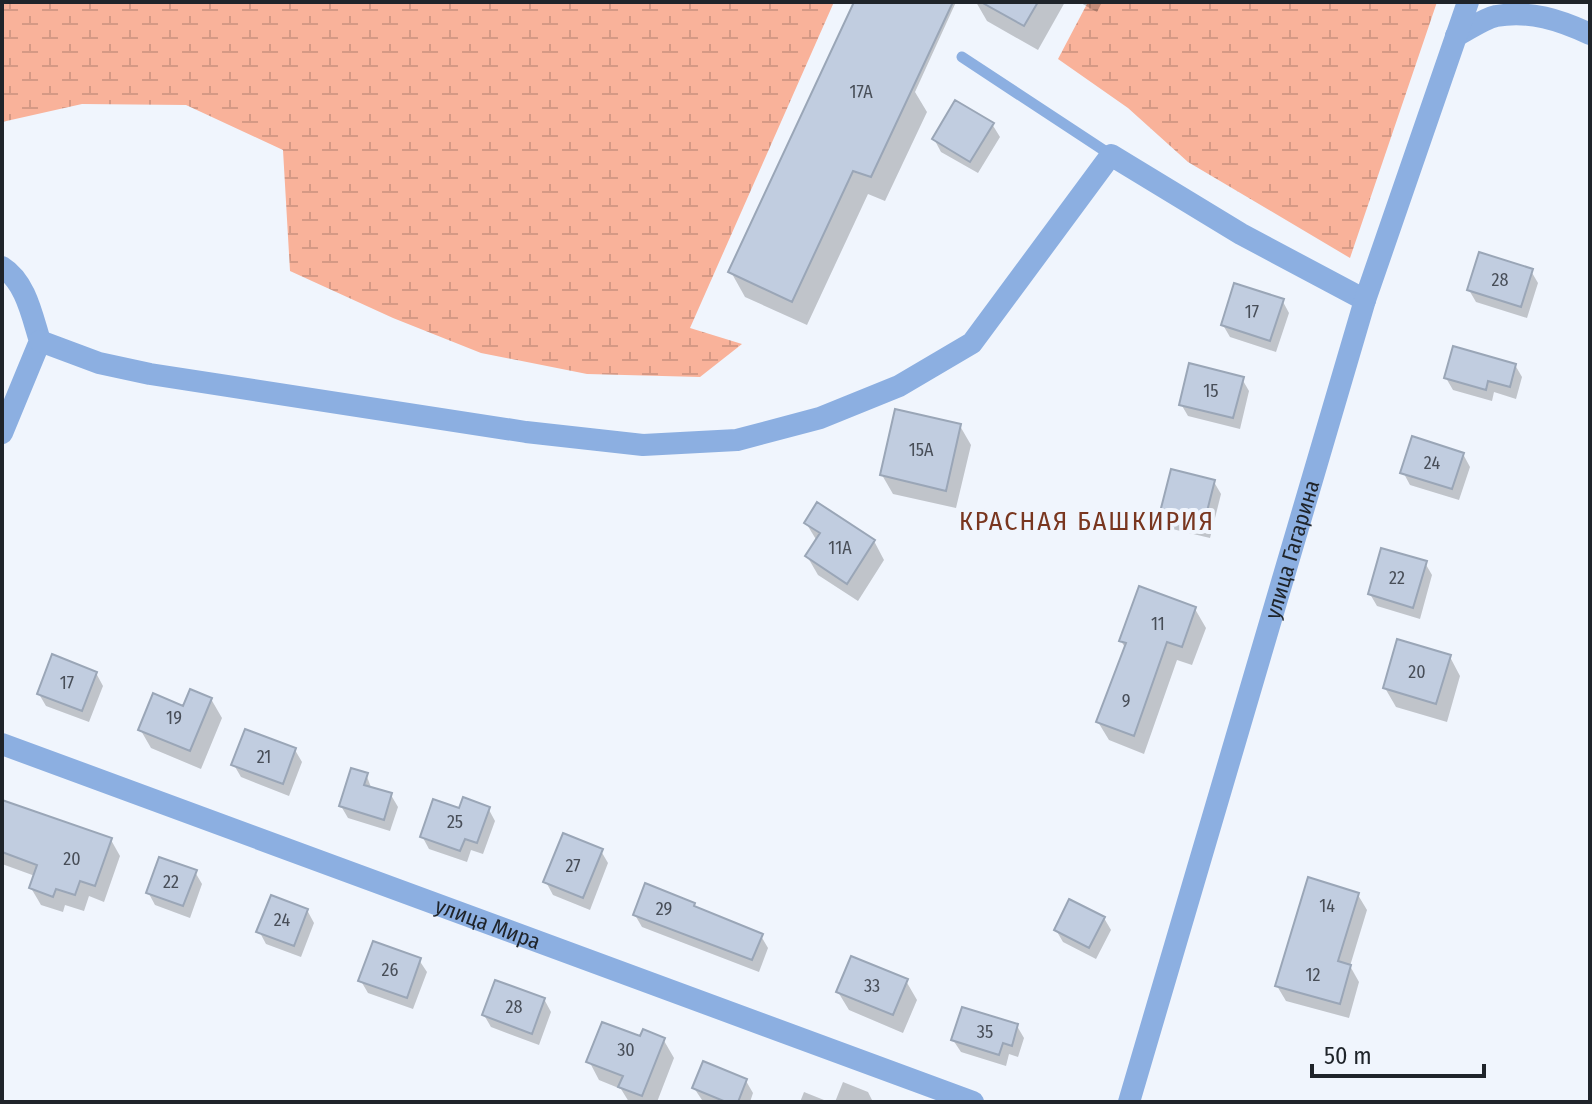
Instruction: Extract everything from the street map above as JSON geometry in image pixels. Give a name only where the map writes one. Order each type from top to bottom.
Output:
[{"type":"street","name":"улица Гагарина","points":[[1129,1102],[1365,300],[1468,2]]},
{"type":"street","points":[[1456,36],[1494,17],[1527,14],[1561,21],[1590,34]]},
{"type":"street","points":[[40,341],[99,363],[150,374],[526,432],[643,445],[737,440],[820,418],[899,386],[972,343],[1111,155],[1241,234],[1365,300]]},
{"type":"street","points":[[2,267],[25,296],[40,341],[2,433]]},
{"type":"street","name":"улица Мира","points":[[2,744],[973,1102]]},
{"type":"lane","points":[[962,57],[1111,155]]},
{"type":"green space","points":[[2,2],[834,2],[690,328],[742,344],[700,377],[587,374],[481,353],[393,318],[290,271],[283,150],[186,105],[82,104],[2,122]]},
{"type":"green space","points":[[1088,2],[1437,2],[1350,258],[1188,162],[1128,108],[1058,59]]},
{"type":"building","points":[[854,2],[953,2],[871,177],[853,171],[792,302],[728,272]]},
{"type":"building","points":[[981,2],[1038,2],[1024,26]]},
{"type":"building","points":[[955,100],[994,123],[970,162],[932,139]]},
{"type":"building","points":[[1479,252],[1533,269],[1521,307],[1467,290]]},
{"type":"building","points":[[1234,283],[1284,299],[1270,341],[1221,325]]},
{"type":"building","points":[[1453,346],[1516,364],[1510,387],[1488,381],[1486,390],[1444,378]]},
{"type":"building","points":[[1189,363],[1244,377],[1233,418],[1179,405]]},
{"type":"building","points":[[895,409],[961,424],[946,491],[880,475]]},
{"type":"building","points":[[1412,436],[1464,453],[1452,489],[1400,473]]},
{"type":"building","points":[[1171,469],[1215,480],[1203,527],[1159,516]]},
{"type":"building","points":[[817,502],[875,540],[847,584],[805,556],[820,533],[804,523]]},
{"type":"building","points":[[1381,548],[1427,561],[1413,608],[1368,594]]},
{"type":"building","points":[[1139,586],[1196,607],[1182,647],[1167,642],[1134,736],[1096,722],[1126,643],[1119,641]]},
{"type":"building","points":[[1397,639],[1451,655],[1436,704],[1383,688]]},
{"type":"building","points":[[52,654],[97,672],[82,711],[37,694]]},
{"type":"building","points":[[190,689],[212,698],[190,751],[138,730],[153,693],[183,706]]},
{"type":"building","points":[[245,729],[296,748],[283,784],[231,765]]},
{"type":"building","points":[[351,768],[368,773],[364,785],[392,793],[384,820],[339,806]]},
{"type":"building","points":[[463,797],[490,807],[477,843],[465,839],[460,851],[420,837],[433,799],[459,808]]},
{"type":"building","points":[[2,800],[112,838],[95,886],[80,881],[75,895],[56,889],[53,897],[29,888],[37,865],[2,852]]},
{"type":"building","points":[[563,833],[603,849],[583,898],[543,882]]},
{"type":"building","points":[[159,857],[197,870],[183,906],[146,893]]},
{"type":"building","points":[[1308,877],[1359,893],[1338,961],[1351,965],[1340,1004],[1275,986]]},
{"type":"building","points":[[645,883],[763,934],[752,960],[633,915]]},
{"type":"building","points":[[271,895],[308,909],[294,946],[256,932]]},
{"type":"building","points":[[1069,899],[1105,917],[1089,948],[1054,930]]},
{"type":"building","points":[[373,941],[421,958],[407,998],[358,981]]},
{"type":"building","points":[[851,956],[908,979],[893,1015],[836,992]]},
{"type":"building","points":[[495,980],[545,998],[532,1034],[482,1015]]},
{"type":"building","points":[[962,1007],[1018,1024],[1012,1046],[1003,1043],[999,1055],[951,1040]]},
{"type":"building","points":[[602,1022],[640,1036],[643,1029],[665,1038],[642,1096],[618,1087],[623,1076],[586,1062]]},
{"type":"building","points":[[703,1061],[747,1079],[738,1102],[726,1102],[692,1088]]},
{"type":"district","name":"КРАСНАЯ БАШКИРИЯ","points":[[1087,521]]}]
